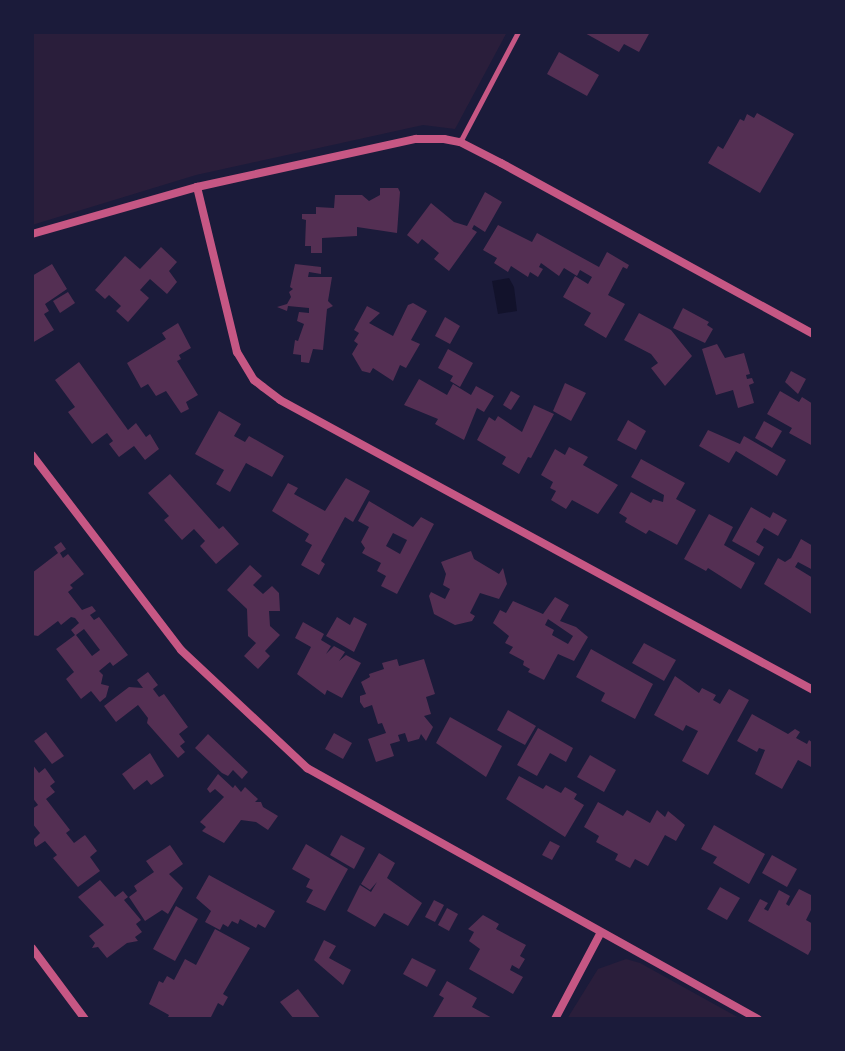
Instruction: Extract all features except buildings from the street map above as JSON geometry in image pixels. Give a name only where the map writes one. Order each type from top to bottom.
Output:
[{"type":"street","points":[[32,234],[197,187],[416,139],[460,142],[813,334]]},
{"type":"street","points":[[197,187],[237,352],[263,387],[294,408],[813,690]]},
{"type":"street","points":[[32,455],[181,650],[283,748],[332,784],[758,1019]]},
{"type":"street","points":[[555,1019],[601,932]]},
{"type":"street","points":[[32,948],[85,1019]]},
{"type":"lane","points":[[460,142],[518,32]]},
{"type":"shaded area","points":[[32,32],[507,32],[455,129],[423,125],[196,175],[32,225]]},
{"type":"shaded area","points":[[509,278],[514,287],[517,311],[498,314],[492,281]]},
{"type":"shaded area","points":[[626,959],[640,963],[741,1019],[567,1019],[598,969]]}]
